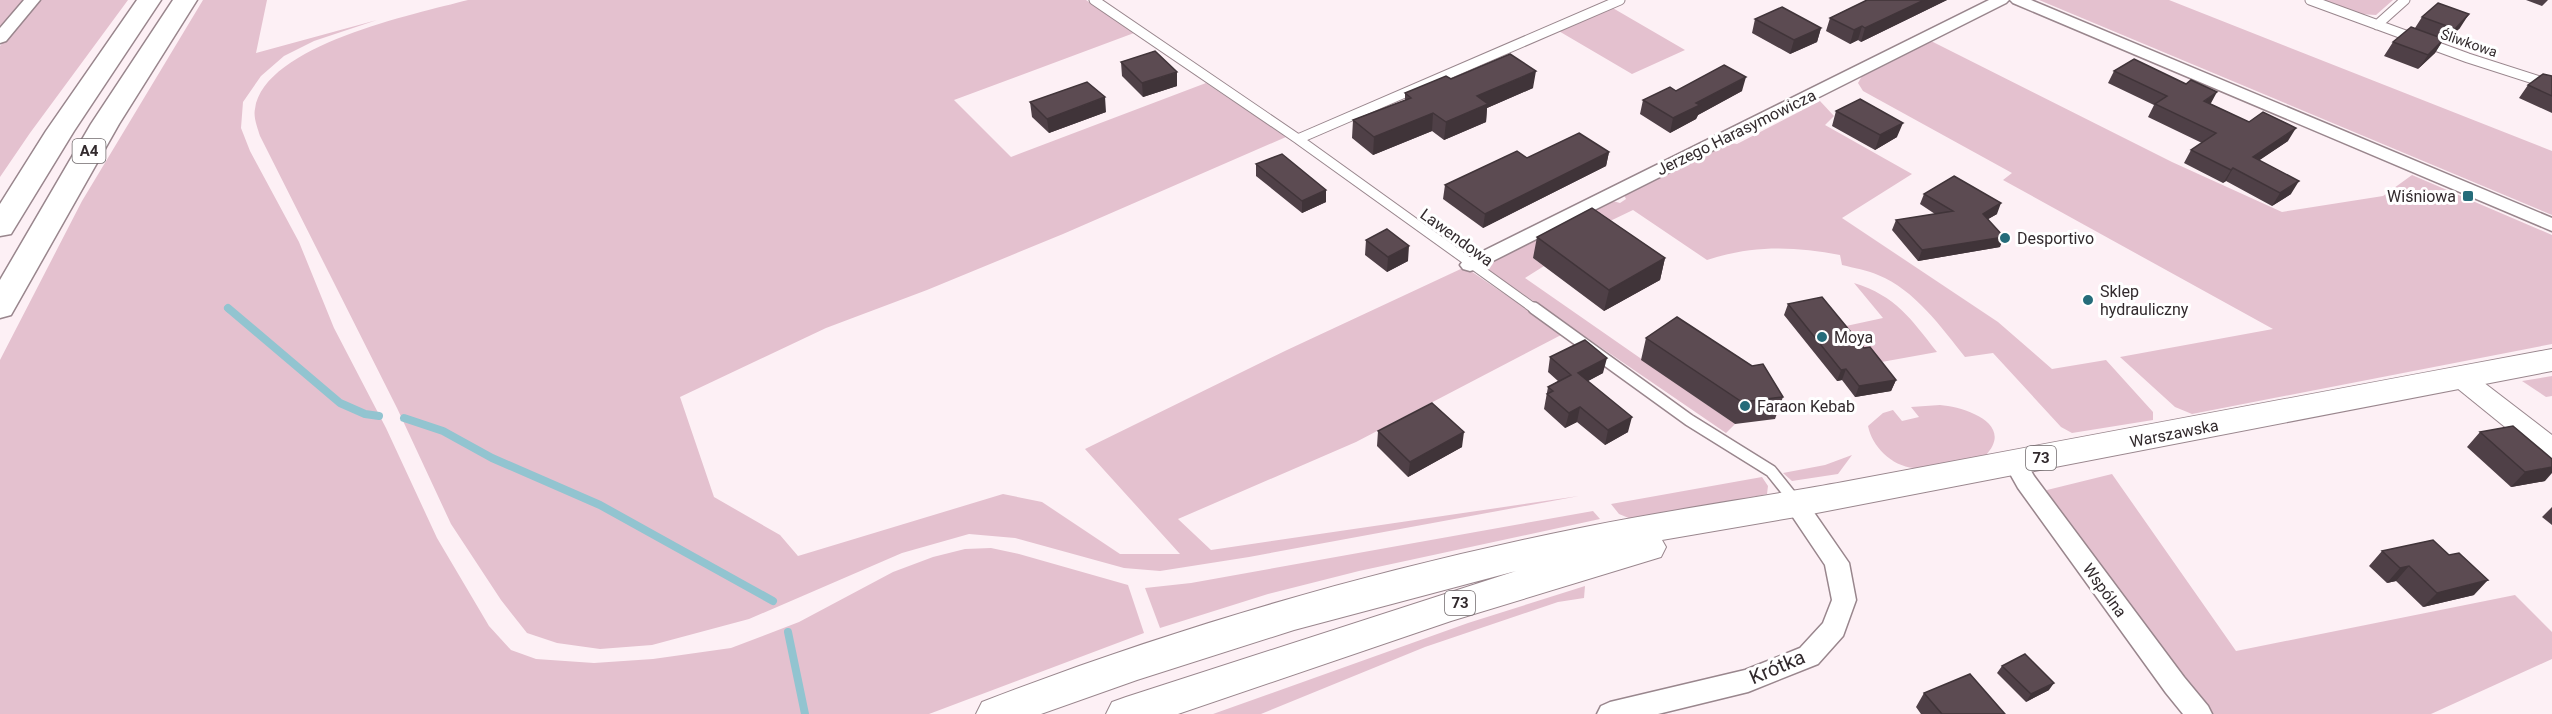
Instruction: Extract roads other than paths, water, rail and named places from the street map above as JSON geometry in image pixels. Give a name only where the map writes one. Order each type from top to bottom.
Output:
[{"type":"highway","name":"A4","points":[[0,227],[60,131],[149,0]]},
{"type":"highway","name":"A4","points":[[0,307],[105,124],[185,0]]},
{"type":"main road","name":"Warszawska","points":[[1796,504],[2552,360]]},
{"type":"main road","name":"73","points":[[996,714],[1109,671],[1354,595],[1491,561],[1580,542],[1693,519],[1796,504]]},
{"type":"main road","name":"73","points":[[1126,714],[1559,572],[1728,527],[1796,504]]},
{"type":"street","points":[[0,38],[32,0]]},
{"type":"street","name":"Jerzego Harasymowicza","points":[[1470,265],[2001,0]]},
{"type":"street","points":[[2018,0],[2552,225]]},
{"type":"street","points":[[2461,378],[2552,450]]},
{"type":"street","name":"Wspólna","points":[[2016,463],[2026,482],[2168,676],[2199,714]]},
{"type":"street","name":"Krótka","points":[[1610,714],[1748,681],[1809,656],[1834,629],[1844,600],[1837,563],[1796,504]]},
{"type":"lane","name":"Lawendowa","points":[[1094,0],[1298,139],[1470,265],[1689,420],[1771,471],[1796,504]]},
{"type":"lane","points":[[1298,139],[1620,0]]},
{"type":"lane","name":"Śliwkowa","points":[[2310,0],[2468,58],[2552,85]]},
{"type":"lane","points":[[2377,25],[2405,0]]},
{"type":"waterway","points":[[228,308],[340,403],[365,414],[379,416]]},
{"type":"waterway","points":[[404,418],[443,431],[492,458],[600,505],[773,601]]},
{"type":"waterway","points":[[788,632],[805,714]]},
{"type":"place","name":"Wiśniowa","points":[[2468,196]]},
{"type":"place","name":"Desportivo","points":[[2005,238]]},
{"type":"place","name":"Sklep hydrauliczny","points":[[2088,300]]},
{"type":"place","name":"Moya","points":[[1822,337]]},
{"type":"place","name":"Faraon Kebab","points":[[1745,406]]}]
